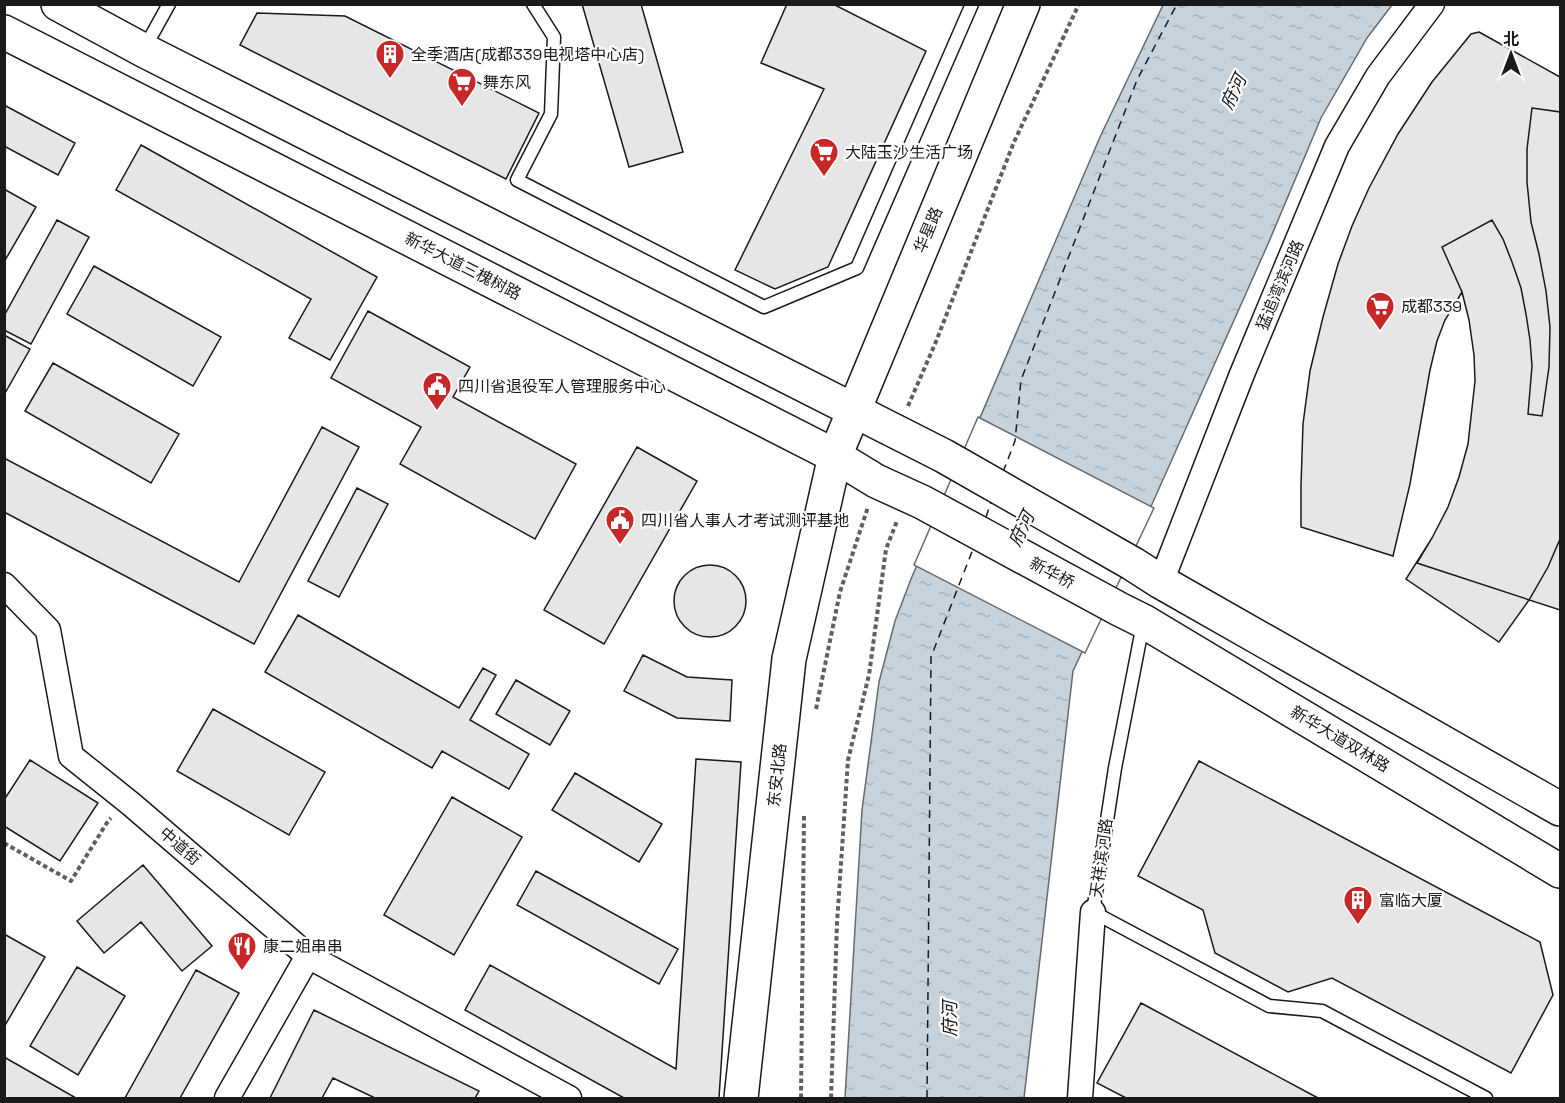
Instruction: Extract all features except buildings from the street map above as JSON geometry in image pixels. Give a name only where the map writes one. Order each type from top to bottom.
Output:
[{"type":"main road","points":[[58,4],[143,51],[944,456],[1560,809]]},
{"type":"main road","name":"华星路","points":[[835,456],[1023,4]]},
{"type":"main road","name":"新华大道三槐树路","points":[[4,32],[915,499]]},
{"type":"main road","name":"东安北路","points":[[741,1098],[789,659],[835,456]]},
{"type":"main road","name":"新华桥","points":[[915,499],[1131,615]]},
{"type":"main road","name":"新华大道双林路","points":[[1131,615],[1560,871]]},
{"type":"street","name":"猛追湾滨河路","points":[[1161,582],[1242,374],[1337,146],[1378,75],[1432,4]]},
{"type":"street","name":"中道街","points":[[4,585],[48,630],[71,756],[131,804],[308,956],[569,1098]]},
{"type":"street","name":"天祥滨河路","points":[[1080,1098],[1093,912]]},
{"type":"street","points":[[227,1098],[308,956]]},
{"type":"lane","points":[[143,51],[169,4]]},
{"type":"lane","points":[[533,4],[554,37],[551,114],[517,180],[764,307],[857,268],[972,4]]},
{"type":"lane","name":"天祥滨河路","points":[[1093,912],[1115,768],[1131,615]]},
{"type":"lane","points":[[1093,912],[1269,1006],[1322,1011],[1486,1098]]},
{"type":"path","points":[[897,432],[935,344],[1014,142],[1079,4]]},
{"type":"path","points":[[814,717],[840,592],[876,481]]},
{"type":"path","points":[[831,1098],[837,923],[849,760],[869,675],[886,549],[915,499]]},
{"type":"path","points":[[4,843],[71,881],[108,820],[131,804]]},
{"type":"path","points":[[801,1098],[804,810]]},
{"type":"water","name":"府河","points":[[1163,5],[1392,5],[1367,38],[1321,118],[1268,244],[1153,502],[1073,671],[1024,1098],[845,1098],[862,810],[879,682],[895,621],[1100,137]]},
{"type":"pier","points":[[978,417],[1154,508],[1085,653],[914,565]]},
{"type":"ferry route","points":[[1003,472],[1015,441],[1021,380],[1137,80],[1177,4]]},
{"type":"ferry route","points":[[986,517],[991,502]]},
{"type":"ferry route","points":[[927,1098],[931,657],[973,549]]},
{"type":"place","name":"全季酒店(成都339电视塔中心店)","points":[[390,80]]},
{"type":"place","name":"舞东风","points":[[462,108]]},
{"type":"place","name":"大陆玉沙生活广场","points":[[824,178]]},
{"type":"place","name":"成都339","points":[[1380,332]]},
{"type":"place","name":"四川省退役军人管理服务中心","points":[[437,412]]},
{"type":"place","name":"四川省人事人才考试测评基地","points":[[620,546]]},
{"type":"place","name":"富临大厦","points":[[1358,926]]},
{"type":"place","name":"康二姐串串","points":[[242,972]]}]
